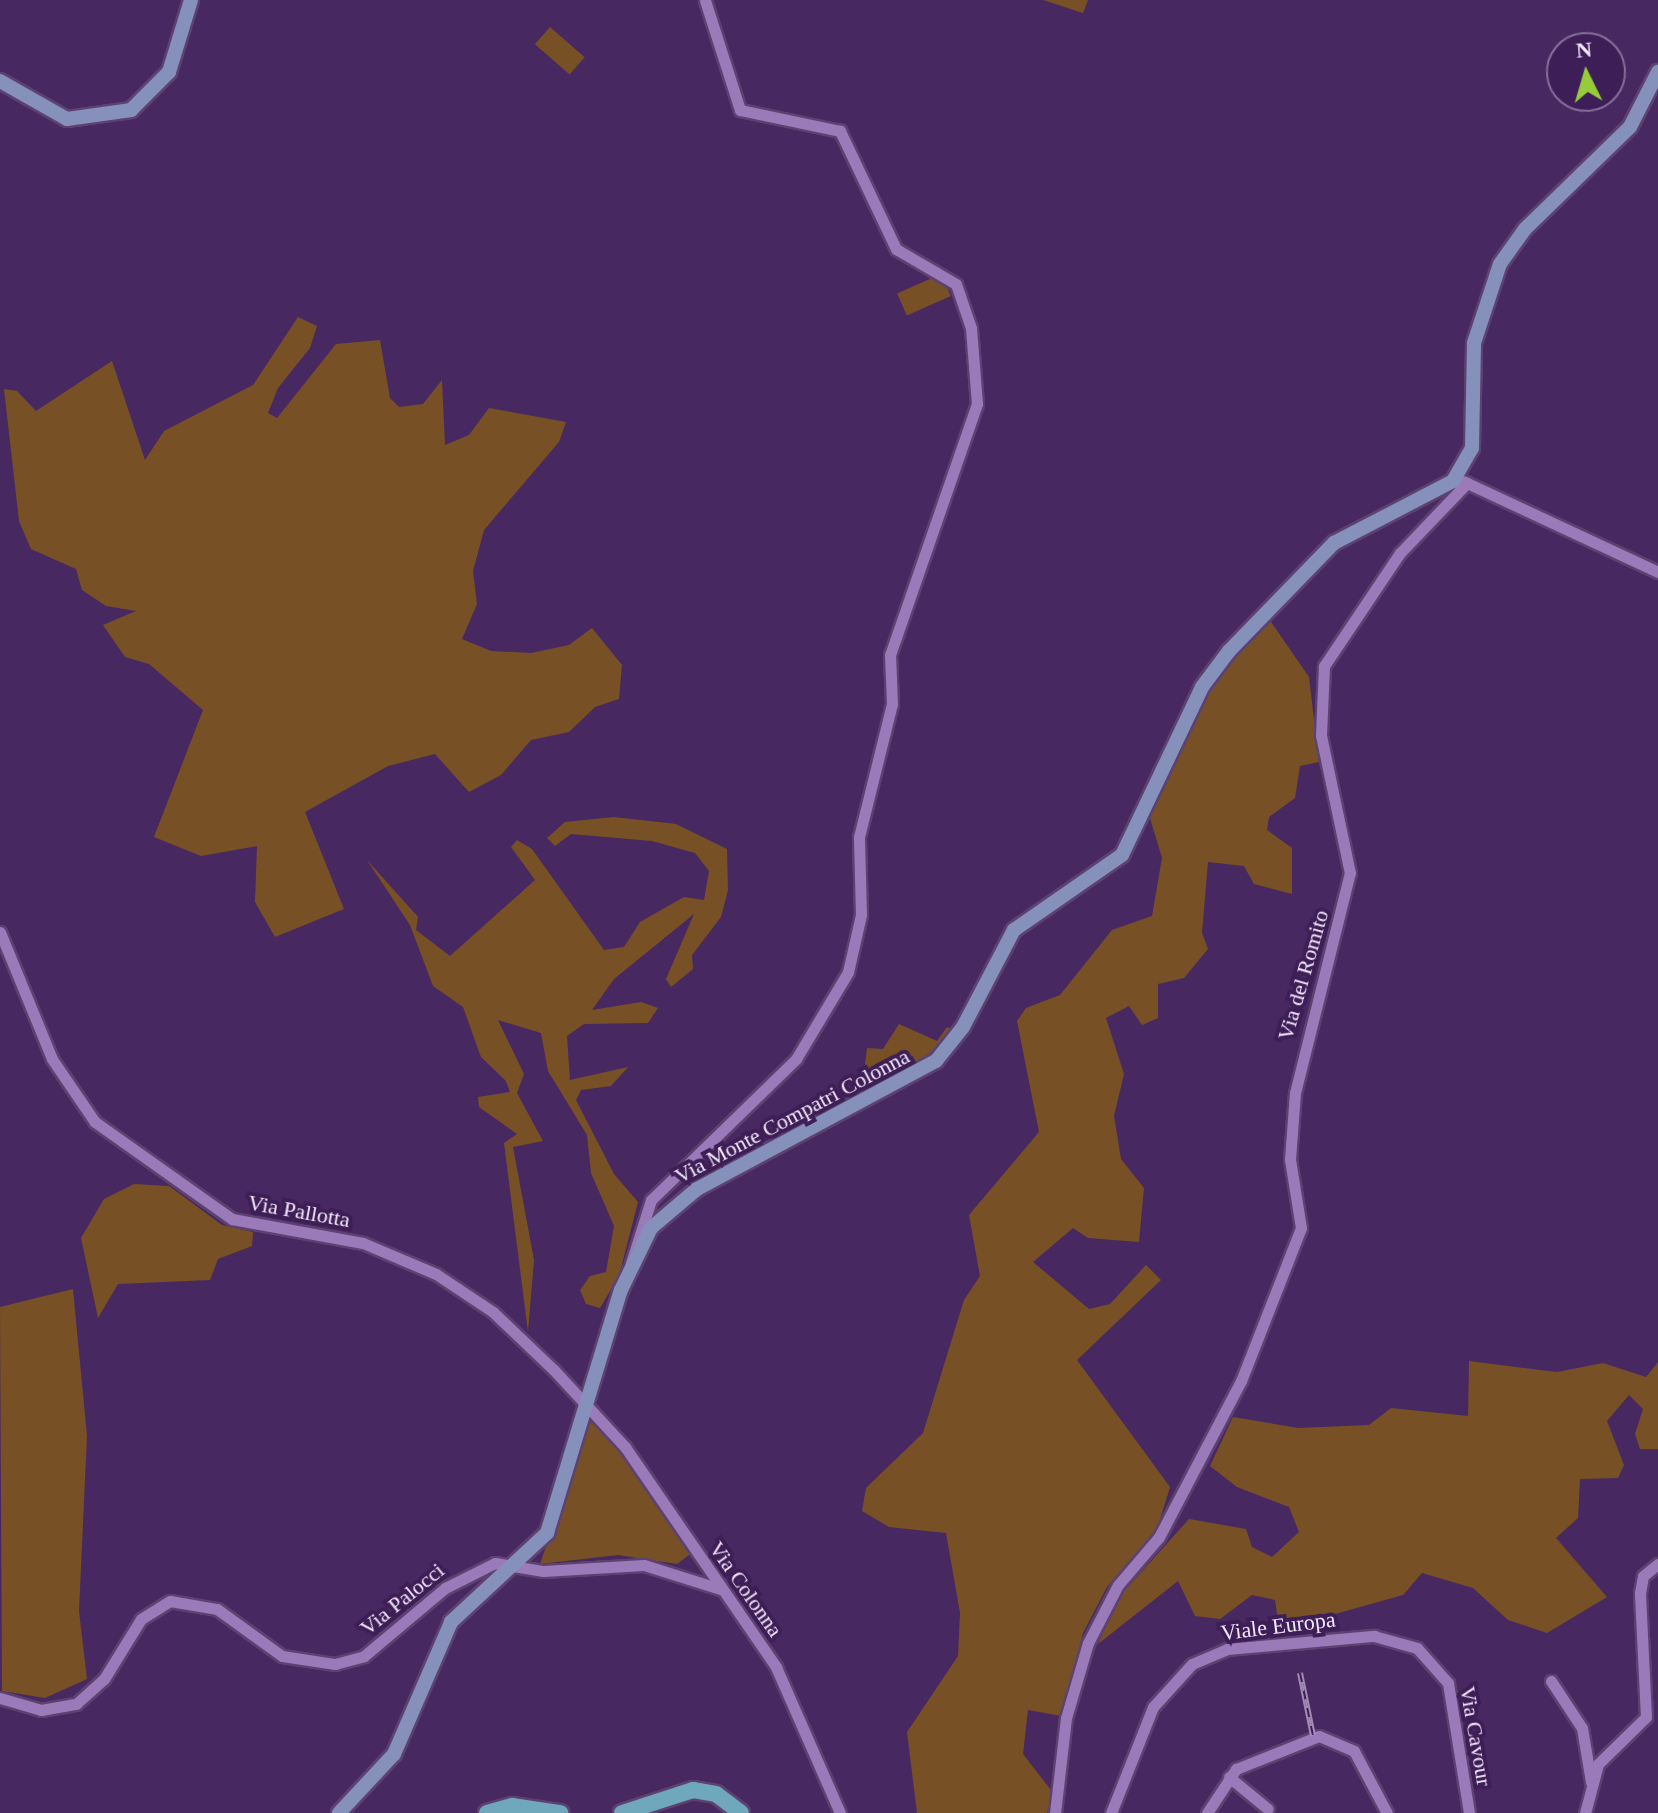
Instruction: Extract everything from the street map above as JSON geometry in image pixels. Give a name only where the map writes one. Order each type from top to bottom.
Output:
[{"type":"main road","points":[[622,1813],[693,1790],[716,1794],[741,1813]]},
{"type":"main road","points":[[487,1813],[516,1806],[560,1813]]},
{"type":"street","points":[[0,81],[67,119],[131,110],[169,72],[191,0]]},
{"type":"street","points":[[631,1265],[635,1233],[651,1200],[796,1059],[848,972],[861,915],[859,837],[892,704],[891,653],[977,404],[971,328],[958,287],[941,269],[896,249],[840,131],[740,110],[705,0]]},
{"type":"street","name":"Via Monte Compatri Colonna","points":[[339,1813],[394,1754],[448,1627],[549,1531],[631,1265],[651,1228],[685,1196],[941,1056],[1019,924],[1122,855],[1202,687],[1225,655],[1334,543],[1427,500],[1462,480],[1472,448],[1473,347],[1496,272],[1521,234],[1640,114],[1658,72]]},
{"type":"street","points":[[1462,480],[1658,572]]},
{"type":"street","name":"Via del Romito","points":[[1055,1813],[1059,1760],[1094,1629],[1121,1580],[1159,1537],[1241,1381],[1300,1232],[1290,1159],[1295,1093],[1350,873],[1321,735],[1322,671],[1395,559],[1462,480]]},
{"type":"street","name":"Via Pallotta","points":[[0,932],[60,1074],[95,1122],[232,1219],[363,1243],[448,1281],[503,1321],[587,1407]]},
{"type":"street","name":"Via Colonna","points":[[587,1407],[630,1453],[776,1667],[840,1813]]},
{"type":"street","name":"Via Palocci","points":[[0,1698],[41,1710],[76,1704],[104,1679],[141,1619],[170,1601],[217,1609],[282,1656],[350,1662],[453,1582],[495,1563],[515,1566],[644,1565],[722,1590]]},
{"type":"street","points":[[1585,1813],[1591,1782],[1606,1753],[1646,1717],[1640,1593],[1643,1576],[1658,1564]]},
{"type":"street","name":"Viale Europa","points":[[1111,1813],[1153,1707],[1203,1657],[1300,1641],[1400,1640]]},
{"type":"street","name":"Via Cavour","points":[[1400,1640],[1429,1657],[1448,1683],[1469,1813]]},
{"type":"street","points":[[1551,1681],[1582,1728],[1591,1782]]},
{"type":"street","points":[[1207,1813],[1229,1777],[1252,1761],[1331,1738],[1354,1751],[1387,1813]]},
{"type":"street","points":[[1229,1777],[1268,1809]]},
{"type":"shaded area","points":[[1043,0],[1088,0],[1083,13]]},
{"type":"shaded area","points":[[550,27],[585,57],[570,75],[535,44]]},
{"type":"shaded area","points":[[941,274],[951,296],[907,315],[897,294]]},
{"type":"shaded area","points":[[298,317],[317,326],[310,348],[278,388],[268,413],[277,418],[336,344],[380,340],[390,398],[399,407],[423,404],[442,380],[445,445],[469,435],[489,408],[566,422],[559,442],[484,530],[473,571],[477,604],[462,639],[491,651],[531,653],[569,645],[592,628],[622,665],[619,699],[595,707],[569,732],[531,740],[501,775],[469,792],[435,754],[388,766],[305,812],[344,909],[275,937],[255,902],[257,846],[201,856],[154,837],[203,710],[149,664],[125,657],[103,625],[136,611],[106,606],[82,590],[76,569],[31,549],[19,521],[4,389],[17,391],[36,411],[112,361],[145,460],[164,431],[253,385]]},
{"type":"shaded area","points":[[1269,619],[1309,677],[1319,762],[1300,766],[1295,798],[1269,817],[1267,830],[1292,848],[1292,894],[1254,884],[1244,866],[1208,862],[1202,933],[1208,949],[1184,978],[1158,984],[1158,1018],[1142,1025],[1129,1006],[1106,1018],[1124,1074],[1114,1116],[1121,1159],[1144,1188],[1139,1242],[1088,1238],[1073,1228],[1033,1262],[1089,1309],[1110,1304],[1146,1265],[1161,1280],[1077,1360],[1170,1487],[1157,1529],[1107,1587],[1083,1633],[1062,1716],[1028,1710],[1023,1754],[1054,1794],[1047,1813],[917,1813],[907,1732],[958,1656],[960,1613],[946,1533],[889,1527],[862,1511],[866,1488],[923,1433],[964,1300],[980,1276],[969,1215],[1039,1132],[1017,1021],[1026,1008],[1060,995],[1112,930],[1152,916],[1162,858],[1150,818],[1220,667]]},
{"type":"shaded area","points":[[614,817],[676,824],[727,849],[728,890],[721,917],[692,955],[693,969],[671,987],[666,979],[694,914],[614,979],[592,1010],[641,1002],[658,1008],[648,1023],[584,1024],[567,1036],[570,1080],[628,1067],[611,1086],[581,1090],[576,1100],[614,1174],[638,1202],[619,1276],[600,1308],[586,1304],[580,1290],[590,1276],[606,1272],[614,1226],[591,1173],[587,1135],[548,1071],[541,1033],[498,1020],[524,1074],[517,1093],[543,1141],[513,1147],[534,1260],[528,1332],[504,1143],[517,1134],[479,1107],[478,1097],[510,1092],[506,1081],[481,1057],[463,1007],[433,986],[410,925],[367,860],[418,917],[416,930],[450,956],[535,880],[511,847],[517,840],[532,849],[604,950],[624,947],[640,922],[684,897],[704,900],[709,871],[695,853],[652,841],[571,834],[555,846],[547,838],[565,822]]},
{"type":"shaded area","points":[[899,1024],[937,1041],[947,1027],[954,1030],[920,1066],[861,1096],[867,1048],[883,1049]]},
{"type":"shaded area","points":[[134,1184],[169,1186],[222,1225],[253,1232],[252,1246],[218,1259],[210,1280],[118,1284],[98,1318],[81,1238],[104,1199]]},
{"type":"shaded area","points":[[73,1289],[87,1436],[79,1611],[87,1679],[45,1698],[2,1691],[0,1307]]},
{"type":"shaded area","points":[[1469,1361],[1557,1372],[1603,1363],[1646,1377],[1658,1362],[1658,1449],[1640,1449],[1635,1434],[1643,1409],[1629,1395],[1607,1421],[1624,1465],[1618,1478],[1580,1479],[1578,1518],[1556,1538],[1607,1597],[1547,1633],[1508,1620],[1473,1588],[1422,1573],[1403,1595],[1303,1623],[1278,1620],[1275,1600],[1252,1595],[1220,1619],[1195,1616],[1178,1581],[1098,1644],[1118,1598],[1189,1519],[1246,1529],[1252,1547],[1272,1557],[1299,1532],[1289,1507],[1237,1487],[1210,1466],[1233,1417],[1298,1428],[1369,1425],[1391,1408],[1468,1416]]},
{"type":"shaded area","points":[[588,1421],[609,1433],[693,1552],[677,1564],[618,1555],[540,1564]]},
{"type":"railway","points":[[1300,1673],[1313,1736]]}]
